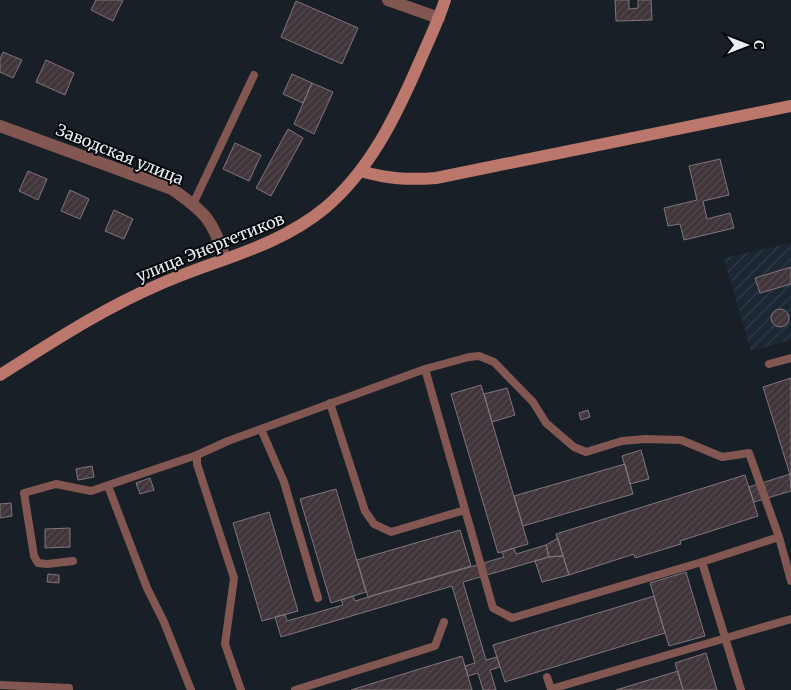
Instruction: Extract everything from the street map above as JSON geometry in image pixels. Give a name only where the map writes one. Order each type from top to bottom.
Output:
[{"type":"street","points":[[388,0],[439,18]]},
{"type":"street","name":"улица Энергетиков","points":[[0,375],[131,297],[184,274],[258,248],[300,226],[326,207],[360,171],[376,150],[410,83],[445,0]]},
{"type":"street","points":[[360,171],[384,178],[436,178],[791,106]]},
{"type":"street","name":"Заводская улица","points":[[0,126],[172,189],[193,204],[209,220],[219,239],[225,259]]},
{"type":"lane","points":[[193,204],[254,74]]},
{"type":"lane","points":[[73,561],[47,564],[38,563],[34,556],[24,493],[56,484],[91,491],[108,486],[197,456],[228,441],[425,369],[479,356],[494,362],[533,402],[546,423],[574,447],[586,452],[622,441],[645,439],[681,440],[722,456],[749,453],[779,537],[791,581]]},
{"type":"lane","points":[[769,364],[791,358]]},
{"type":"lane","points":[[425,369],[493,608],[512,618],[702,562],[779,537]]},
{"type":"lane","points":[[330,403],[365,511],[374,524],[391,532],[465,510]]},
{"type":"lane","points":[[261,429],[284,482],[318,598]]},
{"type":"lane","points":[[197,456],[197,464],[234,578],[225,644],[241,690]]},
{"type":"lane","points":[[108,486],[147,588],[164,622],[191,690]]},
{"type":"lane","points":[[702,562],[741,690]]},
{"type":"lane","points":[[547,677],[551,689],[791,619]]},
{"type":"lane","points":[[295,690],[435,646],[444,622]]},
{"type":"lane","points":[[0,685],[69,688],[69,690]]},
{"type":"shaded area","points":[[791,243],[791,340],[751,351],[724,258]]},
{"type":"building","points":[[96,0],[123,0],[113,21],[91,10]]},
{"type":"building","points":[[615,0],[629,0],[629,9],[638,8],[638,0],[651,0],[652,20],[616,21]]},
{"type":"building","points":[[296,1],[358,28],[342,64],[281,37]]},
{"type":"building","points":[[3,52],[22,60],[13,78],[0,72],[0,59]]},
{"type":"building","points":[[46,60],[74,73],[65,95],[36,82]]},
{"type":"building","points":[[292,74],[312,83],[303,103],[283,94]]},
{"type":"building","points":[[312,83],[333,92],[314,134],[294,124]]},
{"type":"building","points":[[288,129],[303,138],[271,196],[256,188]]},
{"type":"building","points":[[235,143],[261,155],[249,181],[223,169]]},
{"type":"building","points":[[720,159],[729,195],[703,201],[707,219],[730,213],[734,228],[684,240],[680,224],[668,226],[664,208],[697,200],[689,166]]},
{"type":"building","points":[[28,171],[47,179],[38,200],[19,191]]},
{"type":"building","points":[[70,190],[89,199],[80,219],[61,211]]},
{"type":"building","points":[[114,210],[133,219],[124,239],[105,231]]},
{"type":"building","points":[[791,267],[791,284],[760,293],[755,278]]},
{"type":"building","points":[[780,309],[786,312],[789,318],[786,324],[780,327],[774,324],[771,318],[774,312]]},
{"type":"building","points":[[791,378],[791,478],[763,387]]},
{"type":"building","points":[[481,385],[528,544],[498,553],[451,394]]},
{"type":"building","points":[[507,388],[515,415],[492,422],[484,394]]},
{"type":"building","points":[[588,410],[590,417],[581,420],[579,413]]},
{"type":"building","points":[[641,450],[649,479],[630,484],[622,456]]},
{"type":"building","points":[[625,464],[633,494],[523,526],[514,496]]},
{"type":"building","points":[[92,466],[94,477],[78,480],[76,469]]},
{"type":"building","points":[[790,474],[791,491],[754,502],[749,487]]},
{"type":"building","points":[[745,475],[758,516],[680,541],[681,544],[635,558],[634,554],[569,575],[556,534]]},
{"type":"building","points":[[150,478],[154,490],[140,494],[136,483]]},
{"type":"building","points":[[336,489],[366,592],[331,603],[300,499]]},
{"type":"building","points":[[11,503],[12,516],[0,518],[0,504]]},
{"type":"building","points":[[269,512],[298,611],[262,621],[233,523]]},
{"type":"building","points":[[70,528],[70,547],[45,548],[45,529]]},
{"type":"building","points":[[460,530],[471,566],[368,597],[357,560]]},
{"type":"building","points":[[558,538],[563,556],[549,557],[546,545]]},
{"type":"building","points":[[546,545],[549,557],[463,582],[486,660],[497,657],[500,667],[490,670],[496,690],[483,690],[478,673],[468,676],[465,666],[475,663],[452,586],[281,637],[275,617],[285,614],[287,621],[343,605],[341,600],[353,596],[355,601],[504,557],[502,552],[514,548],[516,554]]},
{"type":"building","points":[[563,556],[569,575],[542,582],[535,561]]},
{"type":"building","points":[[686,572],[705,636],[669,646],[650,583]]},
{"type":"building","points":[[48,574],[59,575],[59,583],[47,582]]},
{"type":"building","points":[[654,596],[665,633],[505,682],[493,645]]},
{"type":"building","points":[[706,653],[717,690],[683,690],[675,663]]},
{"type":"building","points":[[462,656],[472,690],[351,690]]},
{"type":"building","points":[[678,671],[683,690],[616,690]]}]
